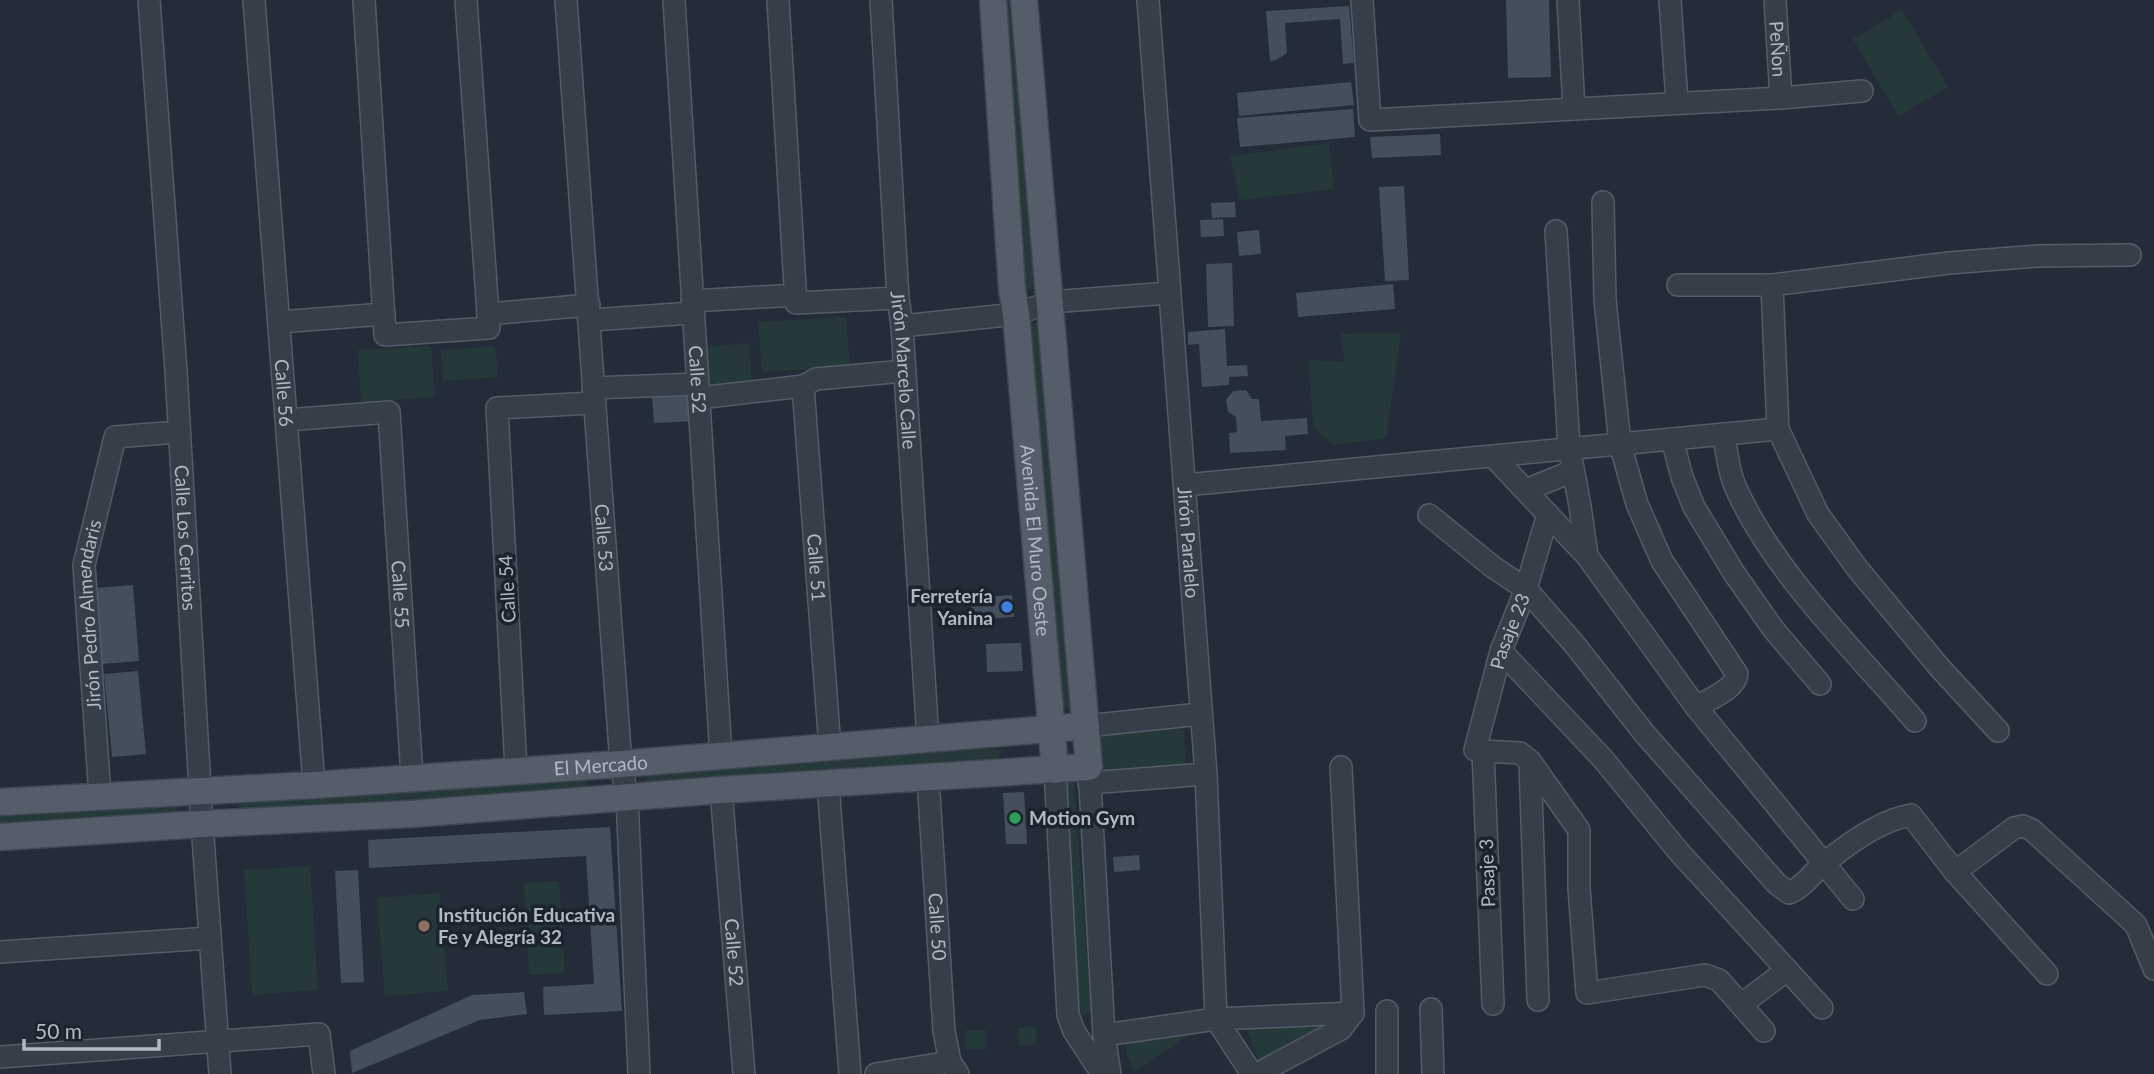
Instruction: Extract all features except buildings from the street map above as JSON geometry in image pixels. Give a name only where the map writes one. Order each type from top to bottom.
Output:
[{"type":"main road","name":"Avenida El Muro Oeste","points":[[993,0],[1012,289],[1055,769]]},
{"type":"main road","name":"Avenida El Muro Oeste","points":[[1024,0],[1089,775]]},
{"type":"main road","name":"El Mercado","points":[[0,802],[314,785],[516,769],[621,764],[1086,726]]},
{"type":"main road","name":"El Mercado","points":[[0,837],[411,814],[721,790],[1055,769],[1089,775]]},
{"type":"street","name":"Calle Los Cerritos","points":[[149,0],[176,371],[202,824],[220,1074]]},
{"type":"street","name":"Calle 56","points":[[254,0],[314,785]]},
{"type":"street","points":[[364,0],[384,324]]},
{"type":"street","points":[[466,0],[489,321]]},
{"type":"street","name":"Calle 53","points":[[566,0],[621,764],[627,797],[639,1074]]},
{"type":"street","name":"Calle 52","points":[[674,0],[721,756]]},
{"type":"street","points":[[778,0],[796,299]]},
{"type":"street","name":"Jirón Marcelo Calle","points":[[881,0],[928,740]]},
{"type":"street","name":"Jirón Paralelo","points":[[1148,0],[1206,774],[1216,1019]]},
{"type":"street","points":[[1362,0],[1370,120],[1781,98],[1862,91]]},
{"type":"street","points":[[1568,0],[1574,109]]},
{"type":"street","points":[[1670,0],[1676,102]]},
{"type":"street","name":"PeÑon","points":[[1774,0],[1781,98]]},
{"type":"street","points":[[1603,202],[1605,300],[1620,444],[1637,505],[1662,561],[1737,674],[1737,680],[1732,685],[1696,707]]},
{"type":"street","points":[[1556,231],[1569,447],[1587,556]]},
{"type":"street","points":[[1678,285],[1772,285],[1949,262],[2038,256],[2130,255]]},
{"type":"street","points":[[1772,285],[1778,429],[1818,514],[1857,568],[1940,668],[1998,731]]},
{"type":"street","points":[[901,326],[1016,314],[1051,302],[1169,293]]},
{"type":"street","points":[[279,322],[384,324],[489,321],[796,299],[898,298]]},
{"type":"street","points":[[593,395],[803,386],[816,379],[904,371]]},
{"type":"street","name":"Calle 51","points":[[803,386],[830,748]]},
{"type":"street","name":"Calle 54","points":[[516,769],[498,408],[593,395]]},
{"type":"street","name":"Calle 55","points":[[286,420],[389,412],[412,777]]},
{"type":"street","points":[[1185,485],[1778,429]]},
{"type":"street","name":"Jirón Pedro Almendaris","points":[[100,796],[84,565],[115,437],[178,432]]},
{"type":"street","points":[[1723,434],[1734,484],[1752,520],[1815,605],[1915,721]]},
{"type":"street","points":[[1672,439],[1682,477],[1701,518],[1734,573],[1774,630],[1820,684]]},
{"type":"street","points":[[1493,456],[1587,556],[1696,707],[1853,900]]},
{"type":"street","points":[[1526,490],[1573,471]]},
{"type":"street","name":"Pasaje 23","points":[[1479,750],[1501,651],[1526,589],[1548,514]]},
{"type":"street","points":[[1429,515],[1493,567],[1526,589],[1575,645],[1644,733],[1777,884],[1789,893],[1800,889],[1824,863],[1871,832],[1898,817],[1911,815],[1955,872],[2047,974]]},
{"type":"street","points":[[1501,651],[1602,760],[1679,852],[1822,1008]]},
{"type":"street","name":"El Mercado","points":[[1086,726],[1200,714]]},
{"type":"street","points":[[1479,750],[1520,753],[1530,761],[1579,831],[1579,888],[1587,993],[1705,975],[1719,980],[1765,1031]]},
{"type":"street","name":"Pasaje 3","points":[[1479,750],[1493,1004]]},
{"type":"street","points":[[1530,761],[1538,1000]]},
{"type":"street","points":[[1257,1074],[1341,1029],[1353,1013],[1341,767]]},
{"type":"street","name":"Avenida El Muro Oeste","points":[[1055,769],[1068,1015],[1074,1031],[1102,1074]]},
{"type":"street","points":[[1089,775],[1206,774]]},
{"type":"street","name":"Avenida El Muro Oeste","points":[[1089,775],[1104,1035],[1110,1074]]},
{"type":"street","name":"Calle 50","points":[[929,778],[944,1031],[954,1068]]},
{"type":"street","points":[[828,784],[850,1074]]},
{"type":"street","name":"Calle 52","points":[[721,790],[744,1074]]},
{"type":"street","points":[[1955,872],[2014,828],[2023,826],[2032,830],[2136,925],[2154,969]]},
{"type":"street","points":[[0,952],[210,938]]},
{"type":"street","points":[[1742,1004],[1787,970]]},
{"type":"street","points":[[1432,1009],[1433,1074]]},
{"type":"street","points":[[1387,1011],[1387,1074]]},
{"type":"street","points":[[1104,1035],[1216,1019],[1353,1013]]},
{"type":"street","points":[[1216,1019],[1252,1074]]},
{"type":"street","points":[[0,1057],[319,1034],[324,1074]]},
{"type":"street","points":[[876,1074],[954,1068]]},
{"type":"shaded area","points":[[1004,0],[1018,0],[1039,289],[1025,290]]},
{"type":"shaded area","points":[[1902,10],[1948,87],[1898,116],[1853,39]]},
{"type":"shaded area","points":[[1329,143],[1334,189],[1240,200],[1230,156]]},
{"type":"shaded area","points":[[846,317],[850,367],[762,372],[758,322]]},
{"type":"shaded area","points":[[1041,323],[1072,708],[1057,709],[1026,324]]},
{"type":"shaded area","points":[[1401,333],[1386,438],[1333,445],[1313,427],[1309,360],[1345,362],[1341,334]]},
{"type":"shaded area","points":[[749,343],[752,384],[708,387],[705,347]]},
{"type":"shaded area","points":[[431,346],[435,397],[361,402],[358,350]]},
{"type":"shaded area","points":[[495,346],[498,377],[443,381],[441,350]]},
{"type":"shaded area","points":[[1184,727],[1186,769],[1101,773],[1099,730]]},
{"type":"shaded area","points":[[982,749],[1001,750],[997,761],[647,789],[645,773]]},
{"type":"shaded area","points":[[586,778],[586,794],[239,816],[238,798]]},
{"type":"shaded area","points":[[1074,781],[1091,1014],[1077,1015],[1060,782]]},
{"type":"shaded area","points":[[177,805],[177,818],[0,831],[0,816]]},
{"type":"shaded area","points":[[310,866],[318,990],[252,995],[244,870]]},
{"type":"shaded area","points":[[559,881],[565,973],[529,975],[524,883]]},
{"type":"shaded area","points":[[440,893],[448,991],[385,996],[377,898]]},
{"type":"shaded area","points":[[1335,1021],[1260,1062],[1244,1024]]},
{"type":"shaded area","points":[[1036,1026],[1037,1044],[1019,1046],[1017,1028]]},
{"type":"shaded area","points":[[966,1030],[986,1030],[986,1049],[965,1049]]},
{"type":"shaded area","points":[[1195,1031],[1134,1072],[1126,1053],[1127,1039]]},
{"type":"place","name":"Ferretería Yanina","points":[[1007,607]]},
{"type":"place","name":"Motion Gym","points":[[1015,818]]},
{"type":"place","name":"Institución Educativa Fe y Alegría 32","points":[[424,926]]}]
